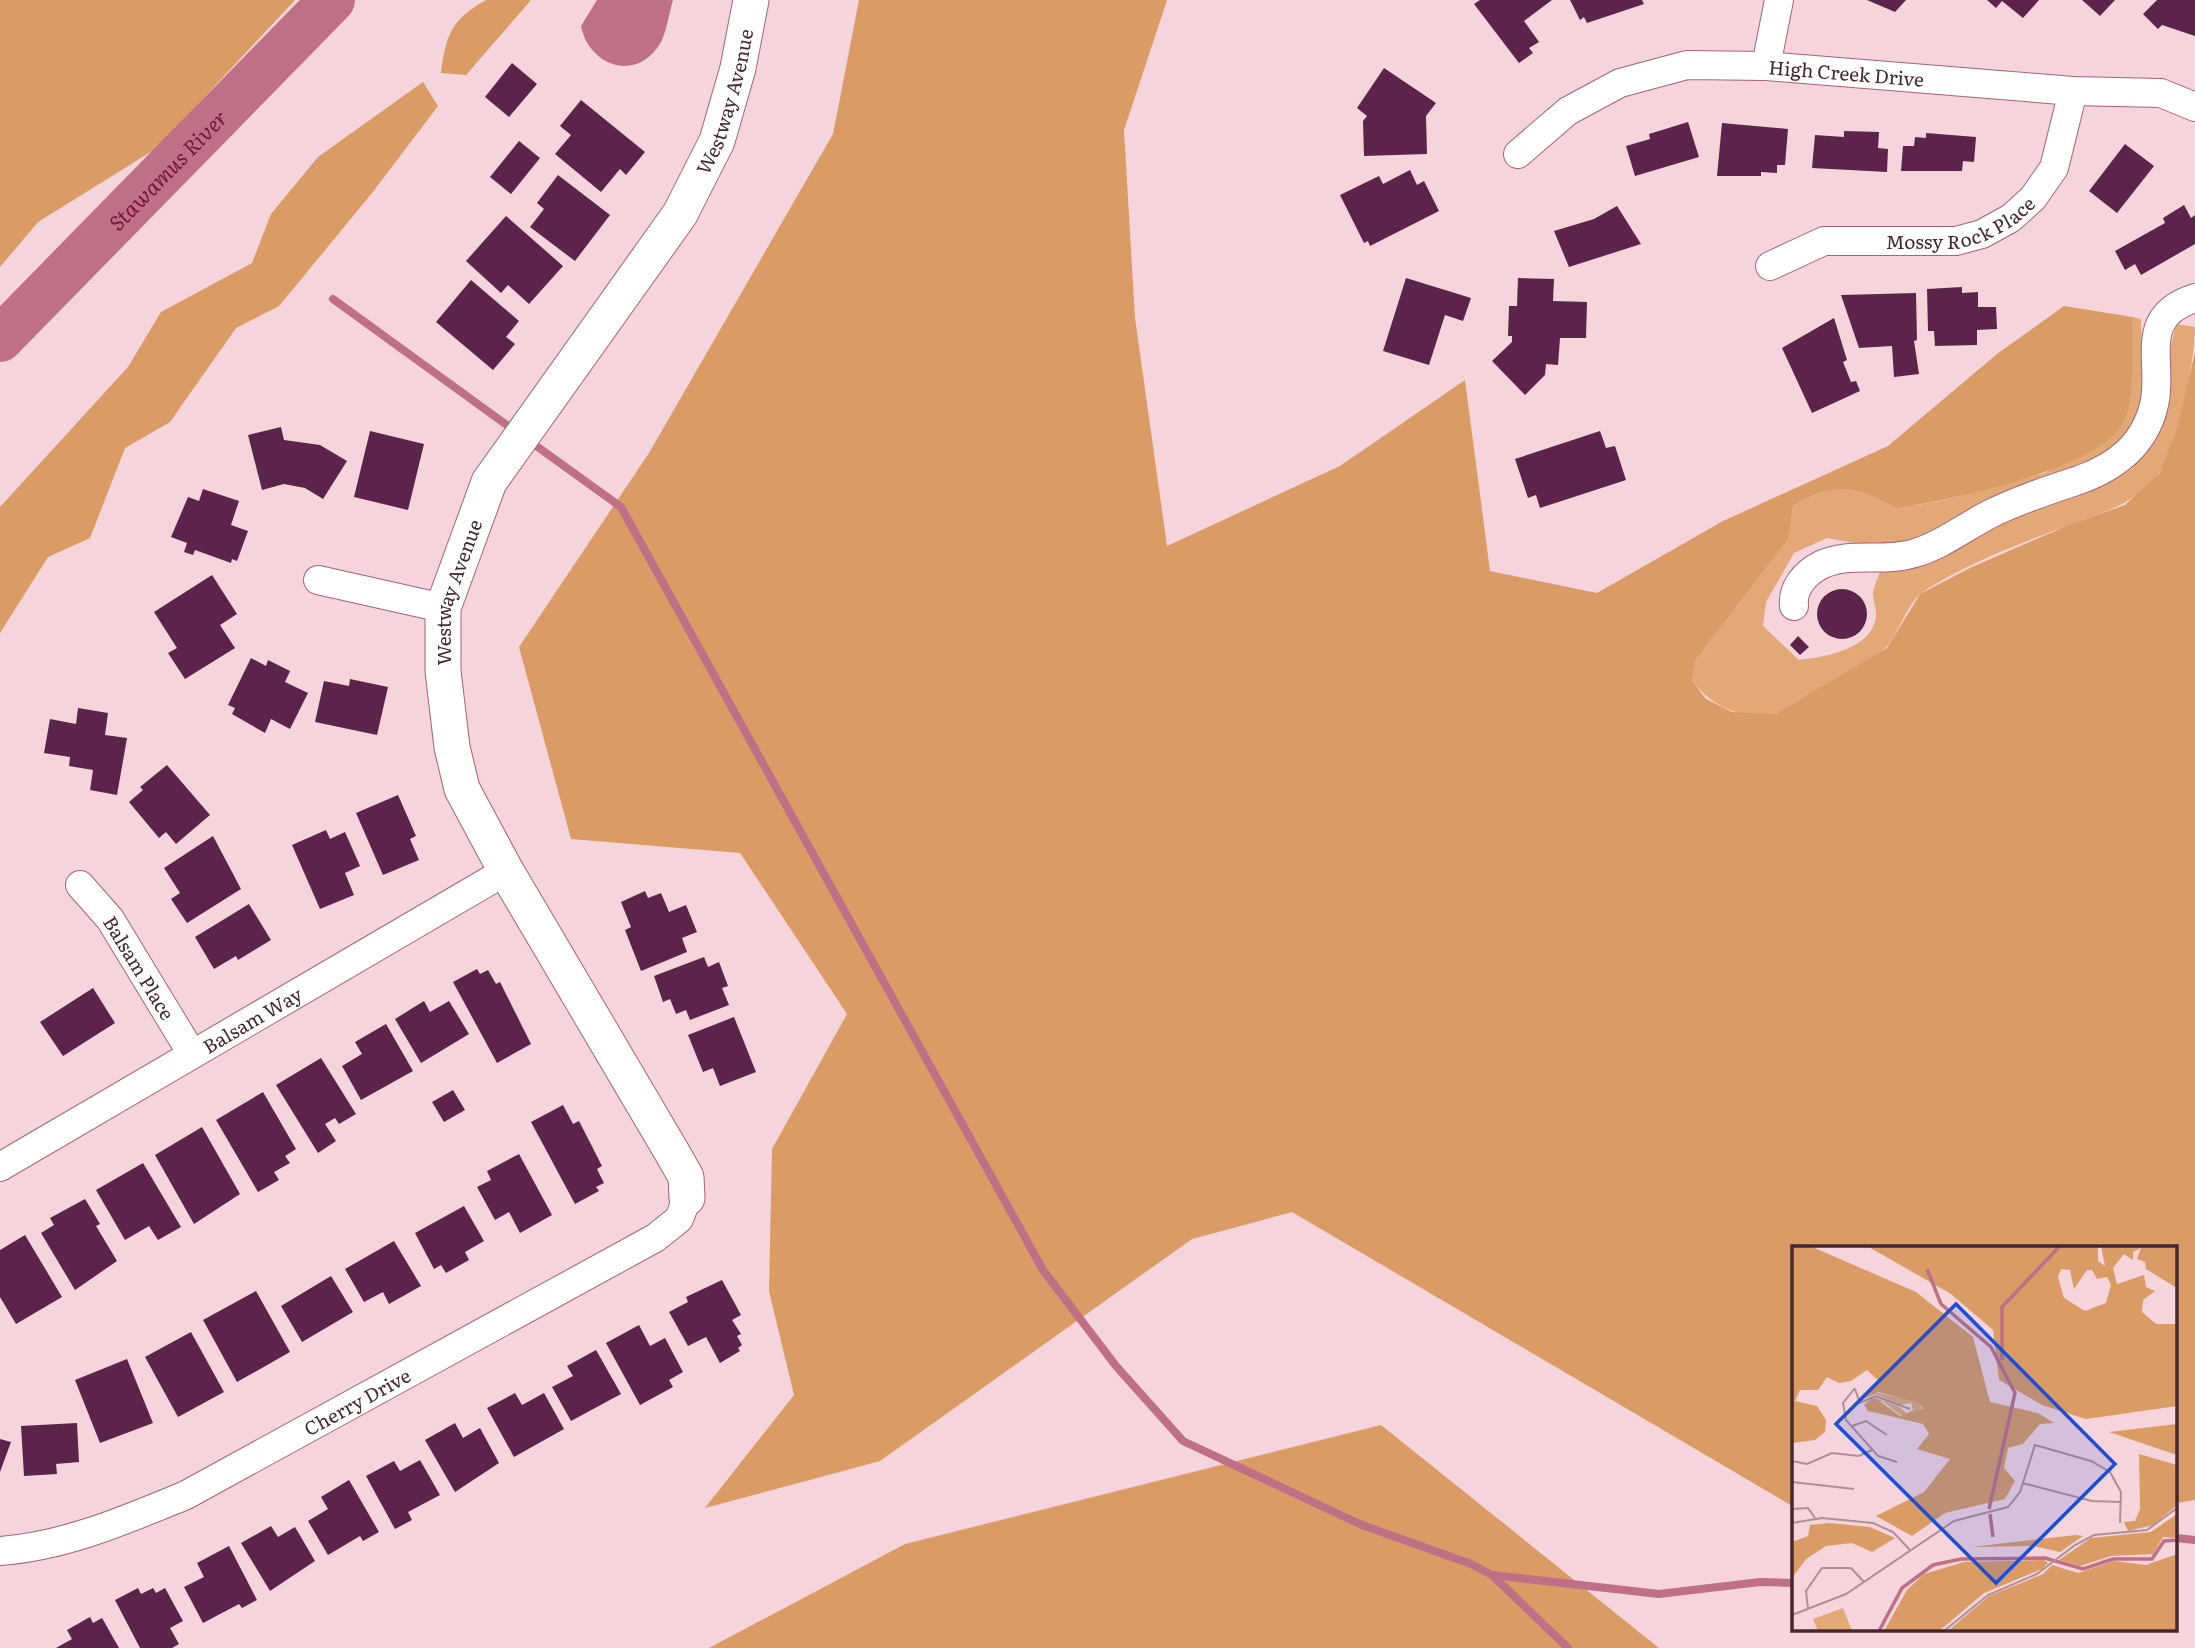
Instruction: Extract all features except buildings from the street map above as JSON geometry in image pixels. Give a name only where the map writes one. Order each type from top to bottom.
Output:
[{"type":"street","name":"Westway Avenue","points":[[687,1198],[685,1177],[673,1154],[506,871],[462,789],[452,747],[443,671],[443,608],[489,482],[557,383],[666,235],[711,153],[738,68],[751,0]]},
{"type":"street","points":[[1766,66],[1779,0]]},
{"type":"street","name":"High Creek Drive","points":[[1518,154],[1569,111],[1620,83],[1688,65],[1766,66],[2073,91],[2161,93],[2195,107]]},
{"type":"street","name":"Mossy Rock Place","points":[[1770,266],[1824,241],[1956,241],[1982,234],[2011,218],[2032,198],[2054,167],[2073,91]]},
{"type":"street","points":[[1794,606],[1793,595],[1801,580],[1818,566],[1837,558],[1888,560],[1916,553],[1990,514],[2106,469],[2124,457],[2137,444],[2155,399],[2157,330],[2174,308],[2195,298]]},
{"type":"street","points":[[318,580],[443,608]]},
{"type":"street","name":"Balsam Way","points":[[0,1167],[506,871]]},
{"type":"street","name":"Balsam Place","points":[[80,885],[110,919],[192,1054]]},
{"type":"street","name":"Cherry Drive","points":[[0,1551],[49,1545],[119,1523],[186,1495],[655,1238],[679,1219],[687,1198]]},
{"type":"shaded area","points":[[0,0],[295,0],[157,148],[38,222],[0,267]]},
{"type":"shaded area","points":[[486,0],[531,0],[466,75],[441,73],[445,48],[453,29],[465,14]]},
{"type":"shaded area","points":[[597,0],[673,0],[661,42],[651,55],[640,63],[628,66],[615,65],[594,52],[581,26]]},
{"type":"shaded area","points":[[859,0],[1167,0],[1124,130],[1135,318],[1167,546],[1340,466],[1465,380],[1490,571],[1597,593],[1723,521],[1888,446],[1997,354],[2064,306],[2133,317],[2132,383],[2125,419],[2111,437],[2087,454],[2022,480],[1896,509],[1870,495],[1845,490],[1820,493],[1793,506],[1789,538],[1695,661],[1692,681],[1706,699],[1732,712],[1776,714],[1887,648],[1920,594],[1970,568],[2071,524],[2125,505],[2160,473],[2178,426],[2195,352],[2195,1500],[2178,1503],[2178,1246],[1792,1246],[1792,1506],[1292,1212],[1192,1239],[880,1461],[705,1508],[794,1395],[769,1291],[772,1149],[847,1014],[740,853],[571,839],[519,647],[649,453],[833,134]]},
{"type":"shaded area","points":[[423,82],[438,106],[372,193],[279,306],[236,328],[170,422],[125,448],[90,538],[48,557],[0,633],[0,507],[128,367],[161,312],[252,263],[271,214],[318,157]]},
{"type":"shaded area","points":[[2133,317],[2141,319],[2143,391],[2133,431],[2108,457],[1892,550],[1827,538],[1794,553],[1766,602],[1763,626],[1799,660],[1834,654],[1846,649],[1866,637],[1873,628],[1876,614],[1873,592],[1881,569],[1992,521],[2101,486],[2132,469],[2152,442],[2169,407],[2168,358],[2176,324],[2195,327],[2189,382],[2178,427],[2165,463],[2148,486],[2118,506],[1995,554],[1939,582],[1917,597],[1888,645],[1881,651],[1834,683],[1784,711],[1763,716],[1729,710],[1709,698],[1692,681],[1695,661],[1789,538],[1793,506],[1832,490],[1857,491],[1896,509],[1944,500],[2045,473],[2125,418],[2132,373]]},
{"type":"shaded area","points":[[1381,1425],[1659,1648],[709,1648],[905,1544]]},
{"type":"waterway","name":"Stawamus River","points":[[0,339],[332,0]]},
{"type":"waterway","points":[[333,299],[515,431]]},
{"type":"waterway","points":[[528,440],[621,507],[1043,1270],[1116,1366],[1183,1441],[1362,1525],[1471,1564],[1492,1575],[1568,1648]]},
{"type":"waterway","points":[[2178,1538],[2195,1540]]},
{"type":"waterway","points":[[1492,1575],[1659,1594],[1760,1582],[1792,1583]]}]
